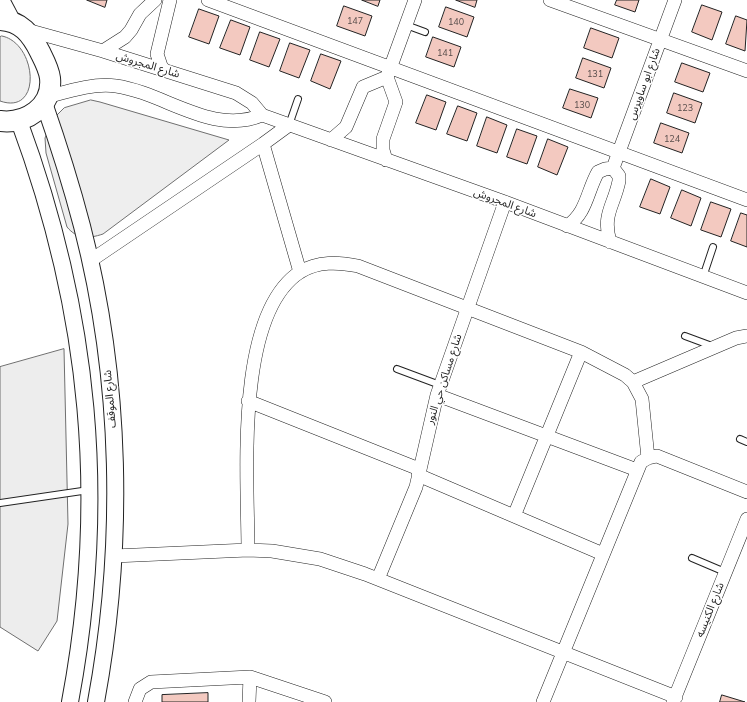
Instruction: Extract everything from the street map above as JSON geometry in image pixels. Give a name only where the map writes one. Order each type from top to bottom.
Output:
[{"type":"main road","points":[[0,2],[12,23],[33,37],[48,68],[50,78],[45,100],[36,112],[9,121]]},
{"type":"street","points":[[103,51],[125,37],[131,30],[141,12],[155,0]]},
{"type":"street","points":[[164,70],[157,54],[170,0]]},
{"type":"street","points":[[208,0],[388,72],[618,152],[747,200]]},
{"type":"street","points":[[386,160],[383,150],[383,139],[396,102],[388,72],[415,0]]},
{"type":"street","points":[[550,0],[747,71]]},
{"type":"street","name":"شارع ابو ساويرس","points":[[612,168],[675,0]]},
{"type":"street","name":"شارع المجروش","points":[[12,23],[236,93],[252,103],[262,115],[505,202],[747,293]]},
{"type":"street","points":[[331,140],[346,127],[363,87],[388,72]]},
{"type":"street","points":[[45,100],[96,85],[107,85],[128,89],[221,120],[237,122],[262,115]]},
{"type":"street","name":"شارع الموقف","points":[[45,100],[73,194],[90,261],[105,347],[113,421],[116,468],[114,556],[108,631],[96,702]]},
{"type":"street","points":[[9,121],[45,196],[66,272],[85,398],[90,490],[87,588],[83,628],[70,702]]},
{"type":"street","points":[[90,261],[263,144],[289,124]]},
{"type":"street","points":[[263,144],[300,272]]},
{"type":"street","points":[[567,226],[576,220],[582,212],[598,172],[605,168],[612,168],[619,176],[619,181],[606,222],[610,242]]},
{"type":"street","name":"شارع مساكن حي النور","points":[[378,579],[416,487],[418,472],[438,390],[505,202]]},
{"type":"street","points":[[248,550],[248,401],[252,370],[259,340],[269,310],[281,289],[300,272],[319,264],[338,262],[358,266],[581,352],[617,370],[633,382],[642,399],[648,458]]},
{"type":"street","points":[[633,382],[736,338],[747,336]]},
{"type":"street","points":[[514,516],[581,352]]},
{"type":"street","points":[[438,390],[546,436],[637,470]]},
{"type":"street","points":[[248,401],[418,472],[514,516],[603,554]]},
{"type":"street","points":[[543,702],[641,462],[648,458],[657,456],[665,458],[747,492]]},
{"type":"street","name":"شارع الكنيسه","points":[[674,699],[747,519]]},
{"type":"street","points":[[114,556],[248,550],[296,554],[320,559],[378,579],[563,652],[674,699]]},
{"type":"street","points":[[135,702],[140,689],[151,682],[250,677],[325,702]]},
{"type":"street","points":[[249,702],[250,677]]},
{"type":"lane","points":[[406,25],[425,32]]},
{"type":"lane","points":[[289,124],[298,99]]},
{"type":"lane","points":[[703,277],[713,247]]},
{"type":"lane","points":[[685,336],[715,347]]},
{"type":"lane","points":[[397,369],[438,390]]},
{"type":"lane","points":[[740,439],[747,442]]},
{"type":"lane","points":[[0,503],[90,490]]},
{"type":"lane","points":[[692,558],[726,572]]},
{"type":"shaded area","points":[[2,36],[14,41],[22,51],[28,64],[30,77],[29,89],[23,98],[14,103],[0,101],[0,37]]},
{"type":"shaded area","points":[[91,100],[229,140],[103,234],[92,237],[79,236],[67,227],[46,153],[45,138],[53,119],[64,108]]},
{"type":"shaded area","points":[[64,349],[68,524],[57,621],[38,651],[0,627],[0,367]]},
{"type":"building","points":[[87,0],[107,0],[105,7]]},
{"type":"building","points":[[362,0],[380,0],[378,6]]},
{"type":"building","points":[[456,0],[477,0],[475,7]]},
{"type":"building","points":[[617,0],[639,0],[635,12],[615,5]]},
{"type":"building","points":[[702,5],[722,12],[712,40],[692,32]]},
{"type":"building","points":[[344,6],[372,16],[365,36],[337,26]]},
{"type":"building","points":[[446,7],[474,17],[467,37],[439,27]]},
{"type":"building","points":[[199,9],[219,16],[209,44],[189,37]]},
{"type":"building","points":[[736,16],[747,20],[745,51],[726,44]]},
{"type":"building","points":[[231,20],[250,27],[240,55],[220,48]]},
{"type":"building","points":[[591,28],[619,38],[612,58],[584,48]]},
{"type":"building","points":[[260,32],[280,39],[269,67],[250,60]]},
{"type":"building","points":[[433,37],[461,47],[454,67],[426,57]]},
{"type":"building","points":[[290,43],[310,50],[299,78],[280,71]]},
{"type":"building","points":[[321,54],[341,61],[330,89],[311,81]]},
{"type":"building","points":[[583,58],[611,68],[604,88],[576,78]]},
{"type":"building","points":[[682,63],[710,73],[703,92],[675,82]]},
{"type":"building","points":[[570,89],[598,98],[591,118],[563,108]]},
{"type":"building","points":[[674,93],[702,103],[695,123],[667,113]]},
{"type":"building","points":[[427,95],[446,102],[436,130],[416,123]]},
{"type":"building","points":[[458,106],[477,113],[467,141],[447,134]]},
{"type":"building","points":[[487,117],[507,125],[497,153],[477,146]]},
{"type":"building","points":[[661,123],[689,133],[682,153],[654,143]]},
{"type":"building","points":[[517,129],[537,136],[527,164],[507,157]]},
{"type":"building","points":[[548,139],[568,147],[557,175],[538,167]]},
{"type":"building","points":[[651,179],[670,187],[660,214],[640,207]]},
{"type":"building","points":[[682,190],[701,198],[691,226],[671,218]]},
{"type":"building","points":[[711,202],[731,209],[721,237],[701,230]]},
{"type":"building","points":[[741,213],[747,215],[747,247],[731,241]]},
{"type":"building","points":[[208,693],[208,702],[162,702],[162,695]]},
{"type":"building","points":[[722,695],[745,702],[720,702]]}]
